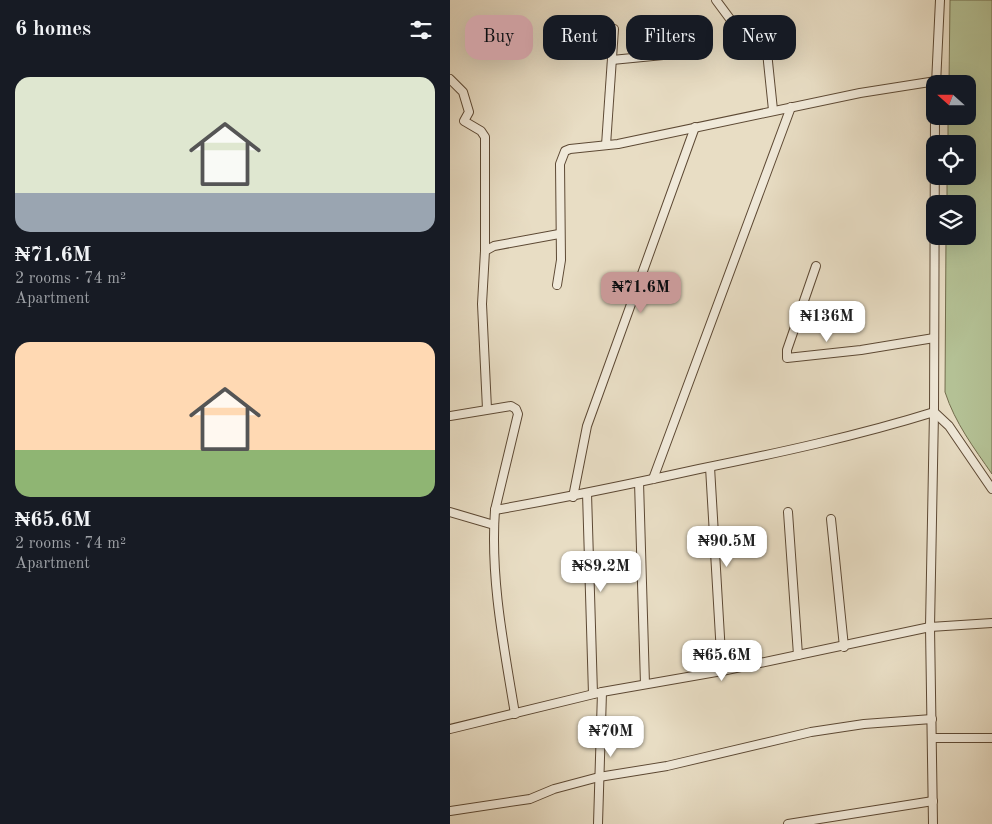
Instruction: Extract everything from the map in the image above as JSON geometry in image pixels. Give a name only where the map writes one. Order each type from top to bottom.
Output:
[{"type":"street","points":[[716,0],[736,27],[765,30],[771,35],[767,52],[773,110]]},
{"type":"street","points":[[936,75],[940,0]]},
{"type":"street","points":[[606,145],[612,60]]},
{"type":"street","points":[[450,79],[463,92],[469,112],[464,121],[481,131],[485,137],[485,251],[482,304],[487,409]]},
{"type":"street","points":[[557,285],[561,260],[559,234],[562,156],[570,148],[606,145],[773,110],[926,84]]},
{"type":"street","points":[[653,479],[791,107]]},
{"type":"street","points":[[933,824],[930,627],[934,412],[935,125]]},
{"type":"street","points":[[573,497],[587,426],[695,127]]},
{"type":"street","points":[[485,251],[494,246],[559,234]]},
{"type":"street","points":[[816,266],[787,350],[788,358],[861,350],[934,338]]},
{"type":"street","points":[[450,416],[512,406],[518,414],[495,510],[494,525],[498,610],[515,714]]},
{"type":"street","points":[[495,510],[573,497],[710,467],[878,429],[934,412]]},
{"type":"street","points":[[934,412],[949,426],[992,489]]},
{"type":"street","points":[[710,467],[722,671]]},
{"type":"street","points":[[639,482],[646,684]]},
{"type":"street","points":[[587,493],[593,694]]},
{"type":"street","points":[[450,512],[494,525]]},
{"type":"street","points":[[788,512],[798,655]]},
{"type":"street","points":[[832,519],[844,647]]},
{"type":"street","points":[[450,728],[602,692],[844,647],[930,627],[992,623]]},
{"type":"street","points":[[598,824],[602,692]]},
{"type":"street","points":[[450,811],[530,799],[554,789],[599,776],[667,766],[811,732],[864,724],[932,719]]},
{"type":"street","points":[[933,738],[992,738]]},
{"type":"street","points":[[788,824],[933,801]]},
{"type":"green space","points":[[950,0],[992,0],[992,474],[960,425],[945,392],[946,245],[976,245],[976,195],[947,195],[947,185],[976,185],[976,135],[948,135],[948,125],[976,125],[976,75],[949,75]]}]
